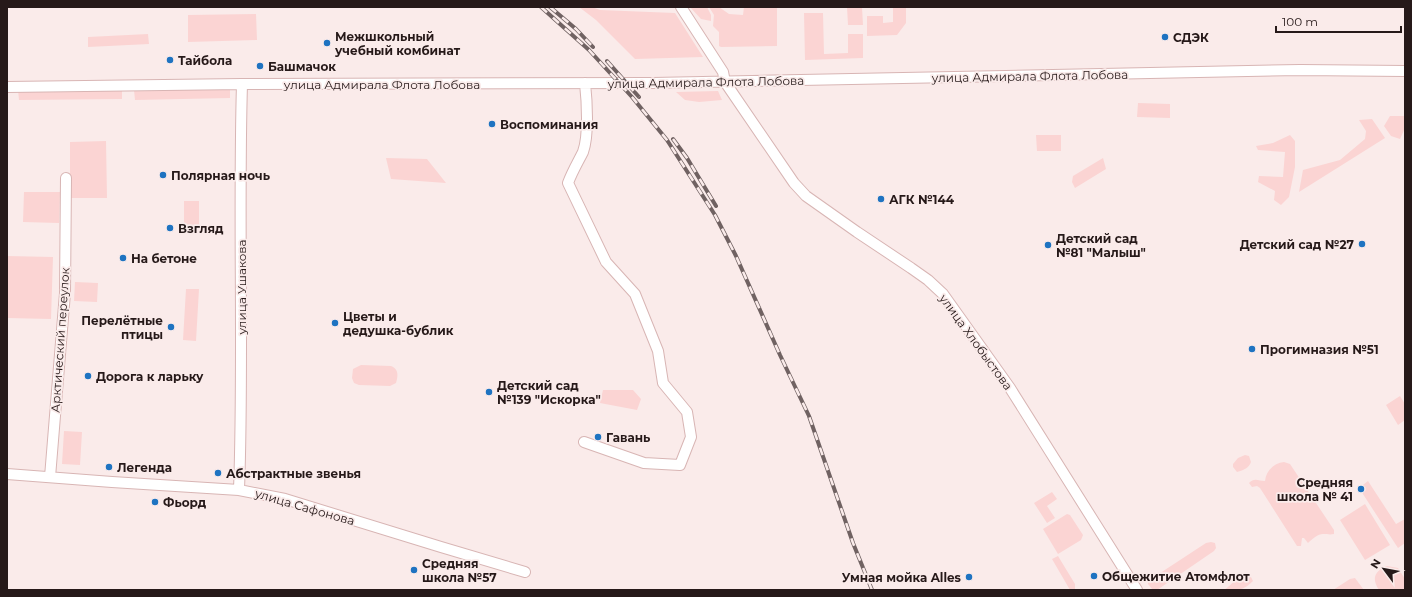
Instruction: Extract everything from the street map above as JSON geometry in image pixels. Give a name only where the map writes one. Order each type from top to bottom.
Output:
[{"type":"street","name":"улица Хлобыстова","points":[[681,7],[722,72],[725,82],[794,183],[806,196],[928,280],[943,294],[1010,388],[1137,590]]},
{"type":"street","name":"улица Адмирала Флота Лобова","points":[[7,87],[242,84],[725,82],[1292,70],[1405,71]]},
{"type":"street","points":[[584,442],[644,463],[680,465],[690,437],[687,412],[663,384],[658,351],[635,294],[606,262],[568,183],[585,143],[585,83]]},
{"type":"street","name":"улица Ушакова","points":[[239,490],[241,269],[240,167],[242,84]]},
{"type":"street","name":"Арктический переулок","points":[[50,477],[66,293],[66,178]]},
{"type":"street","name":"улица Сафонова","points":[[7,474],[239,490],[286,499],[525,572]]},
{"type":"shaded area","points":[[579,7],[592,7],[600,10],[675,13],[703,57],[635,59],[596,20]]},
{"type":"shaded area","points":[[690,7],[707,7],[711,15],[711,21],[701,19]]},
{"type":"shaded area","points":[[709,7],[719,7],[729,14],[743,15],[744,7],[777,7],[777,46],[719,46],[719,32],[713,26],[714,15]]},
{"type":"shaded area","points":[[847,7],[862,7],[863,25],[848,25]]},
{"type":"shaded area","points":[[893,7],[906,7],[906,23],[897,35],[867,36],[867,16],[883,16],[883,23],[893,22]]},
{"type":"shaded area","points":[[804,13],[823,13],[824,54],[848,53],[848,34],[863,34],[863,58],[805,60]]},
{"type":"shaded area","points":[[256,14],[257,40],[188,42],[188,15]]},
{"type":"shaded area","points":[[148,34],[149,44],[88,47],[88,37]]},
{"type":"shaded area","points":[[230,88],[230,98],[135,100],[134,90]]},
{"type":"shaded area","points":[[122,89],[122,99],[19,100],[18,90]]},
{"type":"shaded area","points":[[718,91],[722,100],[699,102],[685,100],[676,92]]},
{"type":"shaded area","points":[[1138,103],[1170,104],[1170,118],[1137,117]]},
{"type":"shaded area","points":[[1390,116],[1405,116],[1405,128],[1400,139],[1391,136],[1384,126]]},
{"type":"shaded area","points":[[1372,119],[1385,138],[1299,192],[1303,170],[1340,160],[1365,139],[1366,131],[1359,120]]},
{"type":"shaded area","points":[[1036,135],[1061,135],[1061,151],[1037,151]]},
{"type":"shaded area","points":[[1290,135],[1295,141],[1295,167],[1289,197],[1281,205],[1274,200],[1275,191],[1258,182],[1259,176],[1283,177],[1285,152],[1258,150],[1256,146],[1273,143]]},
{"type":"shaded area","points":[[106,141],[107,198],[70,198],[70,142]]},
{"type":"shaded area","points":[[386,158],[427,159],[446,183],[391,179]]},
{"type":"shaded area","points":[[1103,158],[1106,169],[1075,188],[1072,182],[1073,176]]},
{"type":"shaded area","points":[[24,192],[60,192],[59,223],[23,222]]},
{"type":"shaded area","points":[[184,201],[199,201],[199,234],[184,234]]},
{"type":"shaded area","points":[[7,256],[53,257],[51,319],[7,318]]},
{"type":"shaded area","points":[[75,282],[98,283],[97,302],[74,301]]},
{"type":"shaded area","points":[[186,289],[199,289],[196,341],[183,340]]},
{"type":"shaded area","points":[[361,365],[394,367],[397,371],[396,383],[390,386],[359,385],[354,383],[352,378],[353,369]]},
{"type":"shaded area","points":[[603,390],[633,390],[641,399],[637,410],[600,403]]},
{"type":"shaded area","points":[[1400,396],[1405,404],[1405,420],[1398,425],[1386,405]]},
{"type":"shaded area","points":[[64,431],[82,432],[80,465],[62,464]]},
{"type":"shaded area","points":[[1245,455],[1249,456],[1251,462],[1249,466],[1237,472],[1233,467],[1233,464],[1238,458]]},
{"type":"shaded area","points":[[1284,462],[1290,464],[1334,530],[1334,534],[1319,535],[1308,543],[1304,538],[1302,538],[1301,546],[1297,546],[1260,488],[1257,486],[1252,487],[1249,483],[1255,480],[1265,481],[1271,468]]},
{"type":"shaded area","points":[[1368,481],[1396,524],[1405,519],[1405,543],[1398,548],[1359,488]]},
{"type":"shaded area","points":[[1052,492],[1057,499],[1047,506],[1055,518],[1047,523],[1034,503]]},
{"type":"shaded area","points":[[1365,504],[1390,545],[1365,560],[1340,520]]},
{"type":"shaded area","points":[[1067,514],[1070,515],[1083,535],[1081,540],[1058,554],[1043,529]]},
{"type":"shaded area","points":[[1206,543],[1215,543],[1216,548],[1214,551],[1157,590],[1152,589],[1148,584],[1148,581]]},
{"type":"shaded area","points":[[1058,556],[1075,584],[1075,590],[1070,590],[1052,559]]},
{"type":"shaded area","points":[[1387,566],[1398,568],[1405,579],[1405,590],[1379,590],[1375,582],[1376,575],[1380,570]]},
{"type":"shaded area","points":[[1245,574],[1250,575],[1253,581],[1246,587],[1233,590],[1224,590],[1239,577]]},
{"type":"shaded area","points":[[1355,578],[1364,590],[1333,590],[1350,579]]},
{"type":"railway","points":[[541,7],[589,50],[632,97],[667,140],[715,215],[736,256],[809,416],[853,543],[872,590]]},
{"type":"railway","points":[[550,7],[576,29],[593,47]]},
{"type":"railway","points":[[607,61],[639,97]]},
{"type":"railway","points":[[673,139],[687,158],[716,206]]},
{"type":"place","name":"СДЭК","points":[[1165,37]]},
{"type":"place","name":"Межшкольный учебный комбинат","points":[[327,43]]},
{"type":"place","name":"Тайбола","points":[[170,60]]},
{"type":"place","name":"Башмачок","points":[[260,66]]},
{"type":"place","name":"Воспоминания","points":[[492,124]]},
{"type":"place","name":"Полярная ночь","points":[[163,175]]},
{"type":"place","name":"АГК №144","points":[[881,199]]},
{"type":"place","name":"Взгляд","points":[[170,228]]},
{"type":"place","name":"Детский сад №27","points":[[1362,244]]},
{"type":"place","name":"Детский сад №81 \"Малыш\"","points":[[1048,245]]},
{"type":"place","name":"На бетоне","points":[[123,258]]},
{"type":"place","name":"Цветы и дедушка-бублик","points":[[335,323]]},
{"type":"place","name":"Перелётные птицы","points":[[171,327]]},
{"type":"place","name":"Прогимназия №51","points":[[1252,349]]},
{"type":"place","name":"Дорога к ларьку","points":[[88,376]]},
{"type":"place","name":"Детский сад №139 \"Искорка\"","points":[[489,392]]},
{"type":"place","name":"Гавань","points":[[598,437]]},
{"type":"place","name":"Легенда","points":[[109,467]]},
{"type":"place","name":"Абстрактные звенья","points":[[218,473]]},
{"type":"place","name":"Средняя школа № 41","points":[[1361,489]]},
{"type":"place","name":"Фьорд","points":[[155,502]]},
{"type":"place","name":"Средняя школа №57","points":[[414,570]]},
{"type":"place","name":"Общежитие Атомфлот","points":[[1094,576]]},
{"type":"place","name":"Умная мойка Alles","points":[[969,577]]}]
